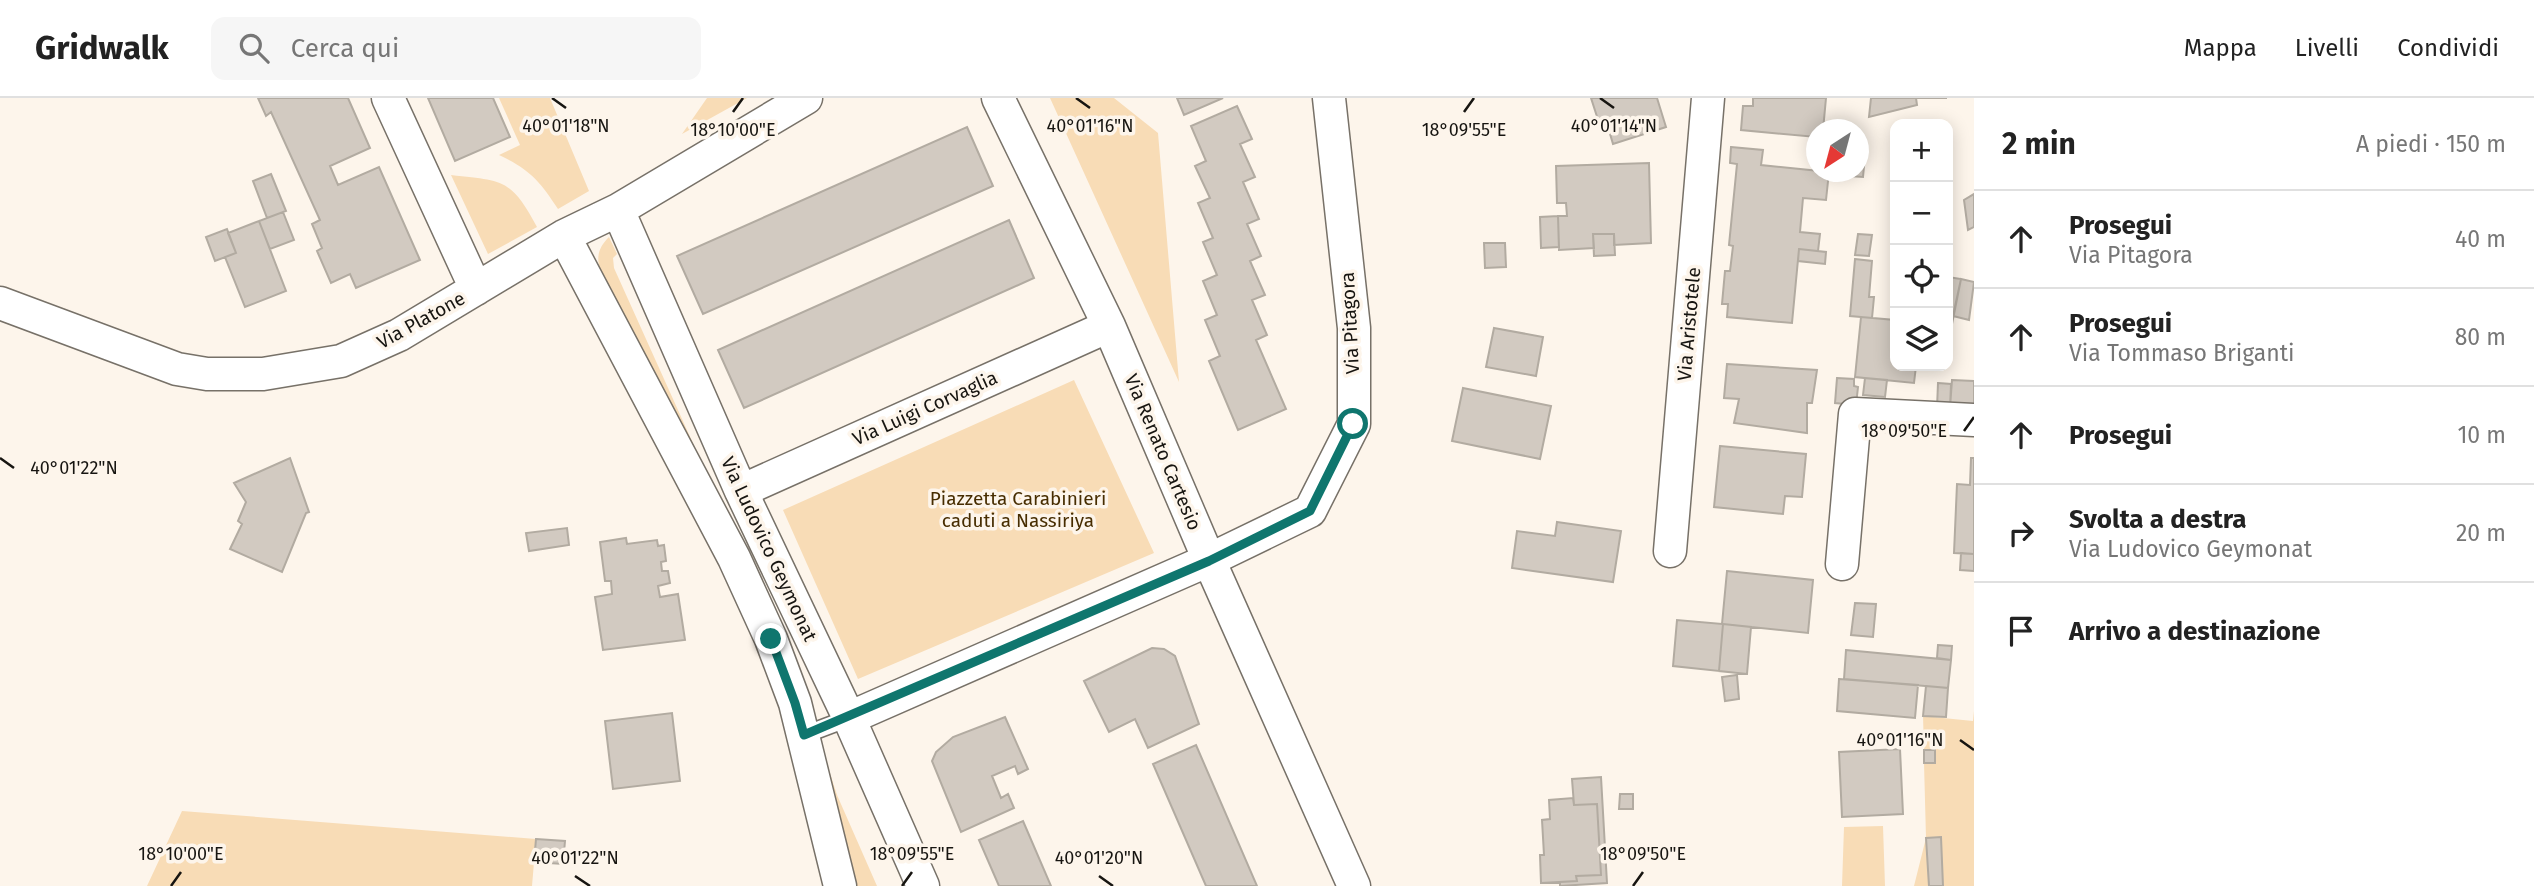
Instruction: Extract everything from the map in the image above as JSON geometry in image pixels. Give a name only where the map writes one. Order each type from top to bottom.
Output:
[{"type":"street","points":[[388,98],[476,289]]},
{"type":"street","name":"Via Platone","points":[[0,303],[177,369],[207,374],[263,374],[341,361],[399,335],[564,236],[618,210],[806,98]]},
{"type":"street","name":"Via Renato Cartesio","points":[[998,98],[1109,326],[1209,561],[1354,886]]},
{"type":"street","name":"Via Pitagora","points":[[849,718],[1209,561],[1310,511],[1353,424],[1354,328],[1329,98]]},
{"type":"street","name":"Via Aristotele","points":[[1670,551],[1709,98]]},
{"type":"street","name":"Via Ludovico Geymonat","points":[[618,210],[741,491],[849,718],[923,886]]},
{"type":"street","name":"Via Ludovico Geymonat","points":[[564,236],[734,558],[771,639],[804,735],[840,886]]},
{"type":"street","name":"Via Luigi Corvaglia","points":[[741,491],[1109,326]]},
{"type":"street","points":[[1842,564],[1855,414],[1974,419]]},
{"type":"lane","points":[[804,735],[849,718]]},
{"type":"green space","points":[[499,98],[550,98],[589,191],[558,209],[533,177],[499,155],[520,145]]},
{"type":"green space","points":[[707,98],[747,98],[682,134]]},
{"type":"green space","points":[[1050,98],[1114,98],[1158,133],[1179,382]]},
{"type":"green space","points":[[451,175],[504,185],[520,199],[537,227],[488,254]]},
{"type":"green space","points":[[609,237],[617,254],[613,258],[614,268],[737,541],[635,344],[600,269],[599,252]]},
{"type":"green space","name":"Piazzetta Carabinieri caduti a Nassiriya","points":[[1074,380],[1154,553],[858,679],[783,510]]},
{"type":"green space","points":[[1974,711],[1974,886],[1943,886],[1940,837],[1926,838],[1924,763],[1935,763],[1935,750],[1924,750],[1923,716],[1973,721]]},
{"type":"green space","points":[[825,758],[837,795],[877,886],[850,886],[819,764]]},
{"type":"green space","points":[[182,811],[536,839],[532,886],[147,886]]},
{"type":"green space","points":[[1883,826],[1885,886],[1842,886],[1844,827]]},
{"type":"green space","points":[[1926,838],[1929,886],[1914,886]]},
{"type":"building","points":[[258,98],[348,98],[370,148],[330,166],[338,185],[379,167],[420,260],[356,288],[350,274],[331,283],[317,251],[322,248],[312,224],[320,220],[271,112],[266,116]]},
{"type":"building","points":[[428,98],[493,98],[510,137],[455,161]]},
{"type":"building","points":[[1177,98],[1223,98],[1184,115]]},
{"type":"building","points":[[1591,98],[1657,98],[1666,127],[1613,144],[1608,127],[1601,129]]},
{"type":"building","points":[[1753,98],[1826,98],[1824,119],[1806,119],[1806,136],[1741,130],[1743,106],[1753,106]]},
{"type":"building","points":[[1871,98],[1916,98],[1917,105],[1869,117]]},
{"type":"building","points":[[1237,106],[1252,139],[1240,144],[1255,177],[1243,182],[1259,219],[1247,224],[1261,256],[1250,261],[1265,295],[1252,300],[1267,335],[1256,340],[1286,409],[1238,430],[1209,361],[1220,356],[1205,320],[1217,315],[1203,281],[1217,275],[1203,242],[1213,238],[1198,203],[1210,198],[1195,166],[1206,161],[1191,126]]},
{"type":"building","points":[[967,127],[993,186],[703,314],[677,256]]},
{"type":"building","points":[[1731,147],[1763,150],[1761,165],[1806,170],[1806,182],[1828,182],[1826,200],[1803,198],[1800,232],[1820,234],[1818,251],[1799,249],[1792,323],[1727,317],[1728,304],[1722,304],[1725,271],[1730,271],[1733,246],[1729,245],[1737,164],[1730,163]]},
{"type":"building","points":[[1649,163],[1651,243],[1614,245],[1614,234],[1593,234],[1594,248],[1559,250],[1558,216],[1567,216],[1566,203],[1557,203],[1556,166]]},
{"type":"building","points":[[271,174],[286,211],[267,218],[253,181]]},
{"type":"building","points":[[1974,194],[1974,227],[1968,230],[1964,200]]},
{"type":"building","points":[[283,212],[294,240],[270,249],[259,221]]},
{"type":"building","points":[[1558,216],[1559,247],[1541,248],[1540,217]]},
{"type":"building","points":[[1009,220],[1034,278],[744,408],[718,350]]},
{"type":"building","points":[[259,221],[286,291],[245,307],[225,257],[236,253],[228,233]]},
{"type":"building","points":[[227,229],[236,253],[215,261],[206,237]]},
{"type":"building","points":[[1593,234],[1614,234],[1615,255],[1594,256]]},
{"type":"building","points":[[1858,234],[1872,235],[1869,256],[1855,255]]},
{"type":"building","points":[[1484,243],[1505,243],[1506,267],[1485,268]]},
{"type":"building","points":[[1799,249],[1826,252],[1825,264],[1798,261]]},
{"type":"building","points":[[1855,259],[1872,261],[1869,297],[1874,297],[1872,318],[1850,316]]},
{"type":"building","points":[[1953,278],[1961,279],[1953,319]]},
{"type":"building","points":[[1961,279],[1974,282],[1969,320],[1953,316]]},
{"type":"building","points":[[1861,317],[1890,320],[1890,371],[1915,371],[1914,383],[1855,377]]},
{"type":"building","points":[[1494,328],[1543,337],[1536,376],[1486,367]]},
{"type":"building","points":[[1727,364],[1817,370],[1812,403],[1807,403],[1807,433],[1734,423],[1739,399],[1724,398]]},
{"type":"building","points":[[1837,378],[1854,379],[1854,386],[1858,387],[1856,405],[1835,403]]},
{"type":"building","points":[[1865,378],[1887,380],[1885,397],[1863,395]]},
{"type":"building","points":[[1952,380],[1974,381],[1974,409],[1950,408]]},
{"type":"building","points":[[1938,383],[1951,384],[1950,408],[1937,408]]},
{"type":"building","points":[[1463,388],[1551,406],[1540,459],[1452,441]]},
{"type":"building","points":[[1720,446],[1806,454],[1802,497],[1785,496],[1783,514],[1714,507]]},
{"type":"building","points":[[290,458],[309,512],[306,513],[282,572],[230,549],[242,524],[238,521],[246,502],[234,483]]},
{"type":"building","points":[[1971,458],[1974,458],[1974,554],[1954,553],[1957,484],[1970,485]]},
{"type":"building","points":[[1557,522],[1621,531],[1613,582],[1512,568],[1517,531],[1555,536]]},
{"type":"building","points":[[567,528],[569,545],[529,551],[526,533]]},
{"type":"building","points":[[626,538],[627,544],[657,540],[658,546],[664,545],[666,561],[661,562],[662,571],[668,571],[670,583],[658,586],[660,597],[678,594],[685,640],[603,650],[595,597],[612,594],[611,581],[605,581],[600,542]]},
{"type":"building","points":[[1961,553],[1974,554],[1974,571],[1960,570]]},
{"type":"building","points":[[1727,571],[1813,580],[1808,633],[1723,624],[1719,671],[1673,666],[1677,620],[1722,624]]},
{"type":"building","points":[[1855,603],[1876,604],[1873,637],[1851,635]]},
{"type":"building","points":[[1723,624],[1751,627],[1747,674],[1719,671]]},
{"type":"building","points":[[1938,645],[1952,646],[1951,660],[1937,658]]},
{"type":"building","points":[[1152,648],[1164,649],[1175,656],[1199,724],[1148,748],[1135,719],[1109,732],[1084,681]]},
{"type":"building","points":[[1846,650],[1951,660],[1948,688],[1844,679]]},
{"type":"building","points":[[1737,675],[1739,699],[1725,701],[1722,677]]},
{"type":"building","points":[[1839,679],[1918,685],[1915,718],[1837,711]]},
{"type":"building","points":[[1926,686],[1948,688],[1946,717],[1923,716]]},
{"type":"building","points":[[672,713],[680,781],[613,789],[605,721]]},
{"type":"building","points":[[1005,717],[1028,769],[1018,774],[1015,766],[992,776],[1001,798],[1008,794],[1014,808],[961,832],[932,761],[936,752],[953,737]]},
{"type":"building","points":[[1196,745],[1257,886],[1206,886],[1153,764]]},
{"type":"building","points":[[1900,749],[1903,814],[1842,817],[1839,752]]},
{"type":"building","points":[[1924,750],[1935,750],[1935,763],[1924,763]]},
{"type":"building","points":[[1601,777],[1607,883],[1560,886],[1560,882],[1577,881],[1576,876],[1601,875],[1597,804],[1574,805],[1572,779]]},
{"type":"building","points":[[1620,794],[1633,794],[1633,809],[1619,809]]},
{"type":"building","points":[[1573,798],[1574,805],[1597,804],[1601,875],[1576,876],[1577,881],[1541,883],[1540,855],[1544,855],[1542,820],[1550,819],[1549,800]]},
{"type":"building","points":[[1023,821],[1051,886],[999,886],[979,840]]},
{"type":"building","points":[[1941,837],[1943,886],[1929,886],[1926,838]]},
{"type":"building","points":[[536,839],[565,841],[563,864],[534,862]]},
{"type":"route","points":[[771,639],[804,735],[849,718],[1209,561],[1310,511],[1353,424]]}]
